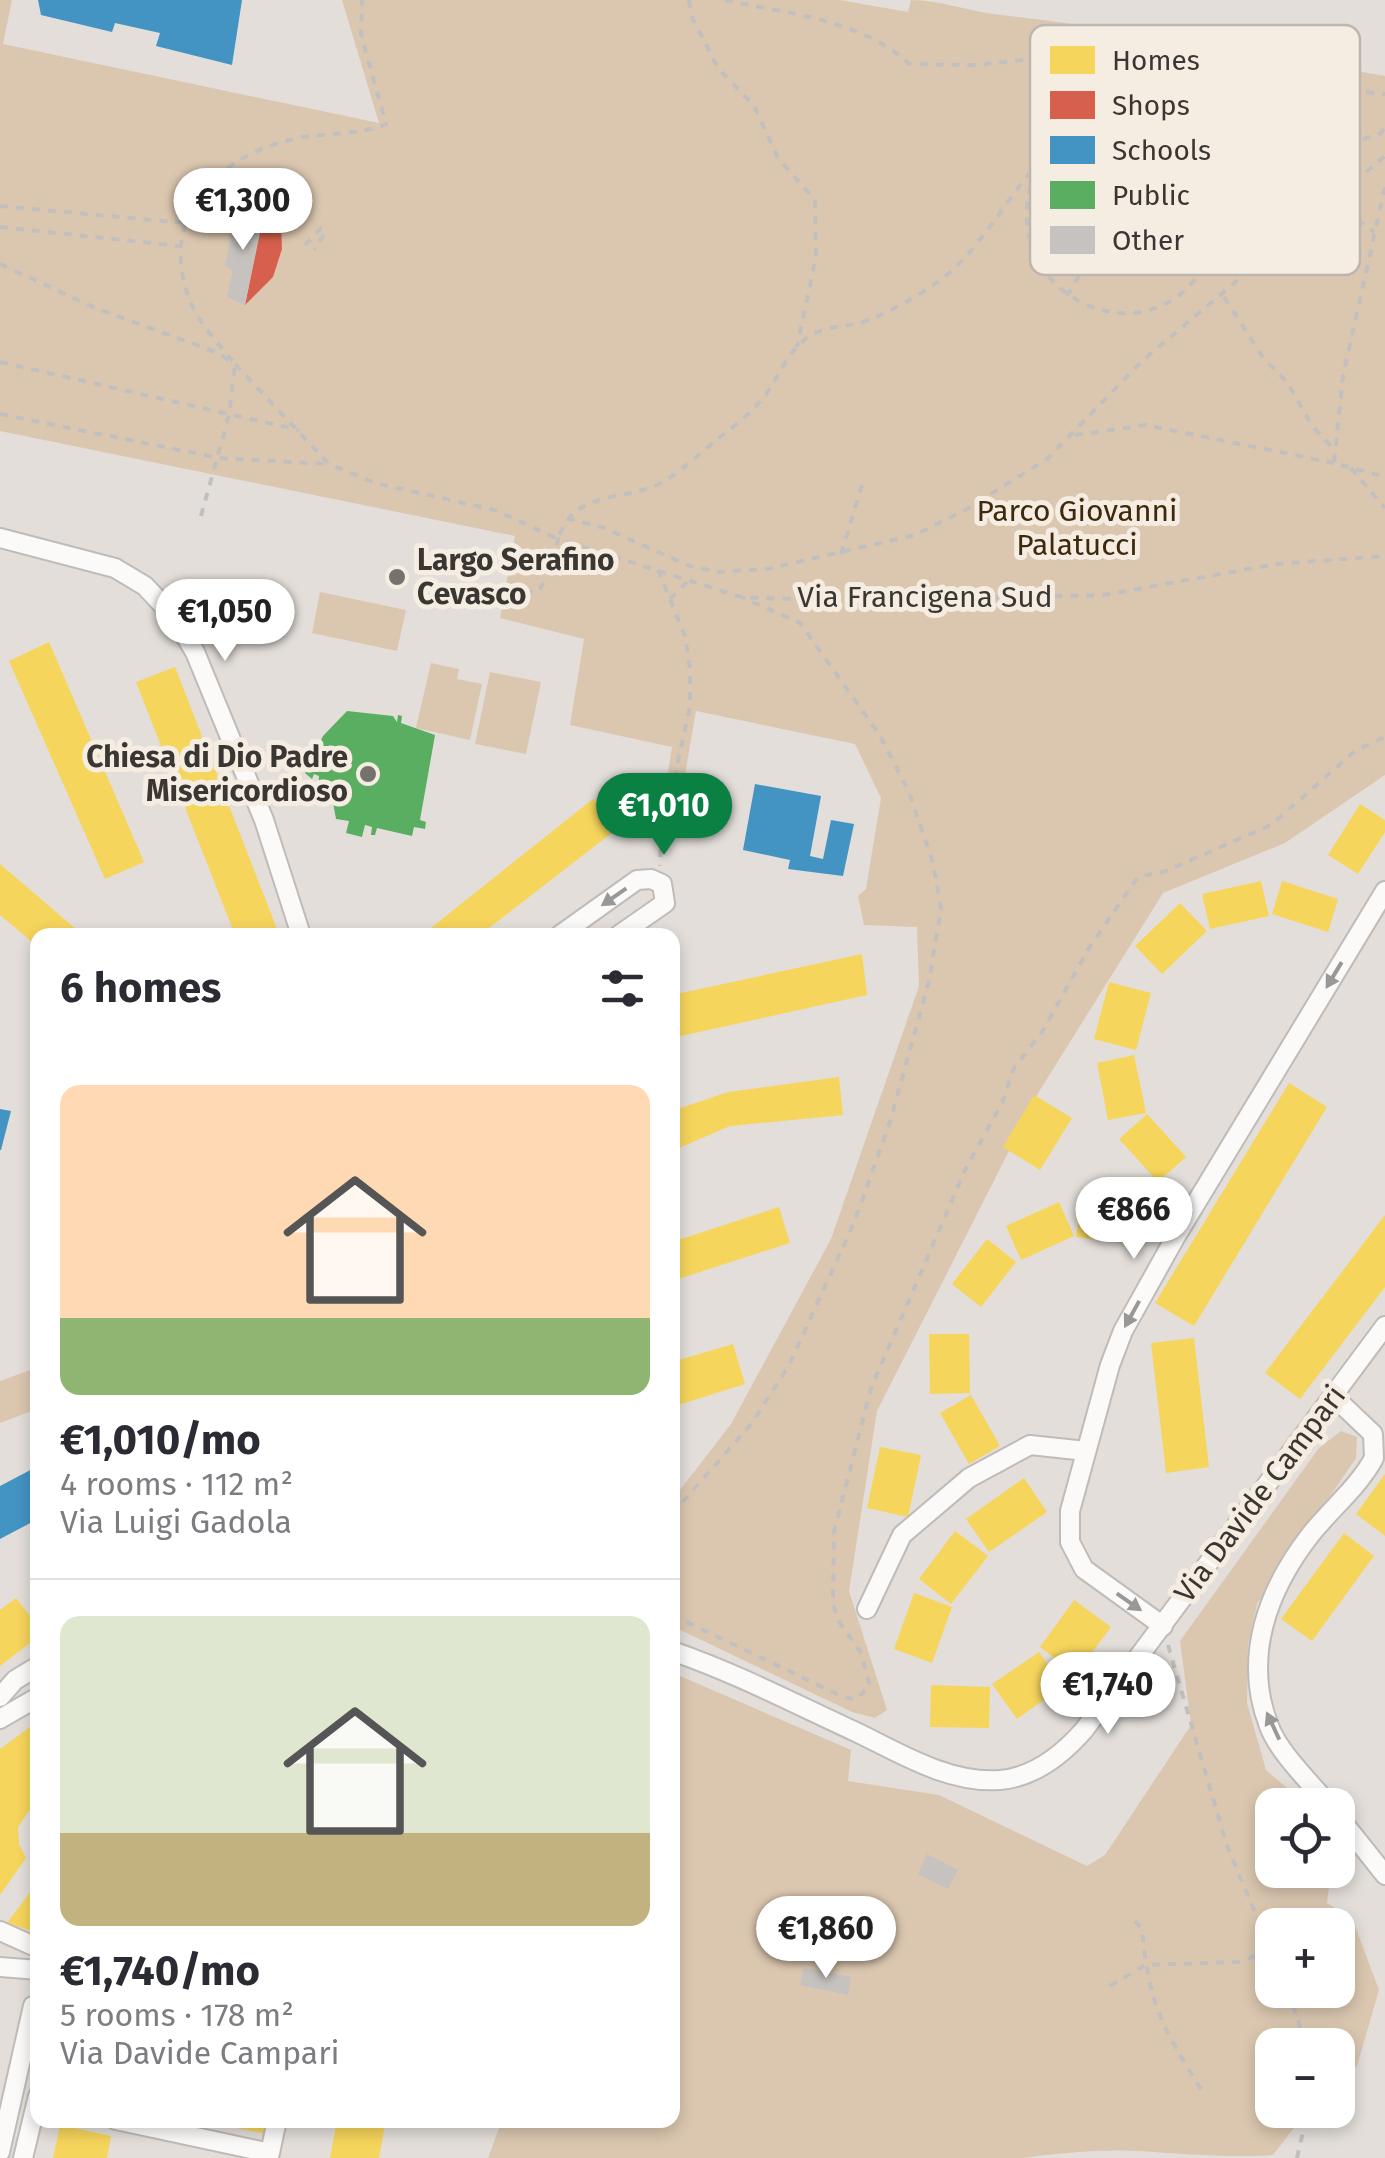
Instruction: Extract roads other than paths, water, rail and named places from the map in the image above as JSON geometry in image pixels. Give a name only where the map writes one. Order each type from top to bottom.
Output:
[{"type":"street","points":[[0,538],[115,568],[145,586],[174,616],[194,652],[264,820],[299,928]]},
{"type":"street","points":[[570,928],[637,880],[657,880],[665,889],[665,903],[628,928]]},
{"type":"street","points":[[1162,1626],[1084,1570],[1070,1542],[1070,1511],[1122,1331],[1385,891]]},
{"type":"street","name":"Via Davide Campari","points":[[680,1654],[717,1666],[931,1767],[966,1778],[1004,1780],[1041,1767],[1070,1746],[1385,1326]]},
{"type":"street","points":[[1316,1788],[1270,1729],[1260,1690],[1260,1652],[1267,1606],[1286,1567],[1374,1458],[1373,1434],[1333,1396]]},
{"type":"street","points":[[868,1609],[902,1536],[970,1478],[1030,1445],[1086,1452]]},
{"type":"street","points":[[0,1697],[30,1671]]},
{"type":"street","points":[[0,1719],[30,1702]]},
{"type":"street","points":[[1355,1837],[1385,1875]]},
{"type":"street","points":[[0,1931],[30,1944]]},
{"type":"street","points":[[0,1967],[30,1969]]},
{"type":"street","points":[[0,2152],[30,2019]]},
{"type":"street","points":[[24,2158],[31,2128]]},
{"type":"street","points":[[153,2128],[270,2153],[275,2128]]},
{"type":"place","name":"Largo Serafino Cevasco","points":[[397,577]]},
{"type":"place","name":"Chiesa di Dio Padre Misericordioso","points":[[368,774]]},
{"type":"park label","name":"Parco Giovanni Palatucci","points":[[1077,528]]}]
